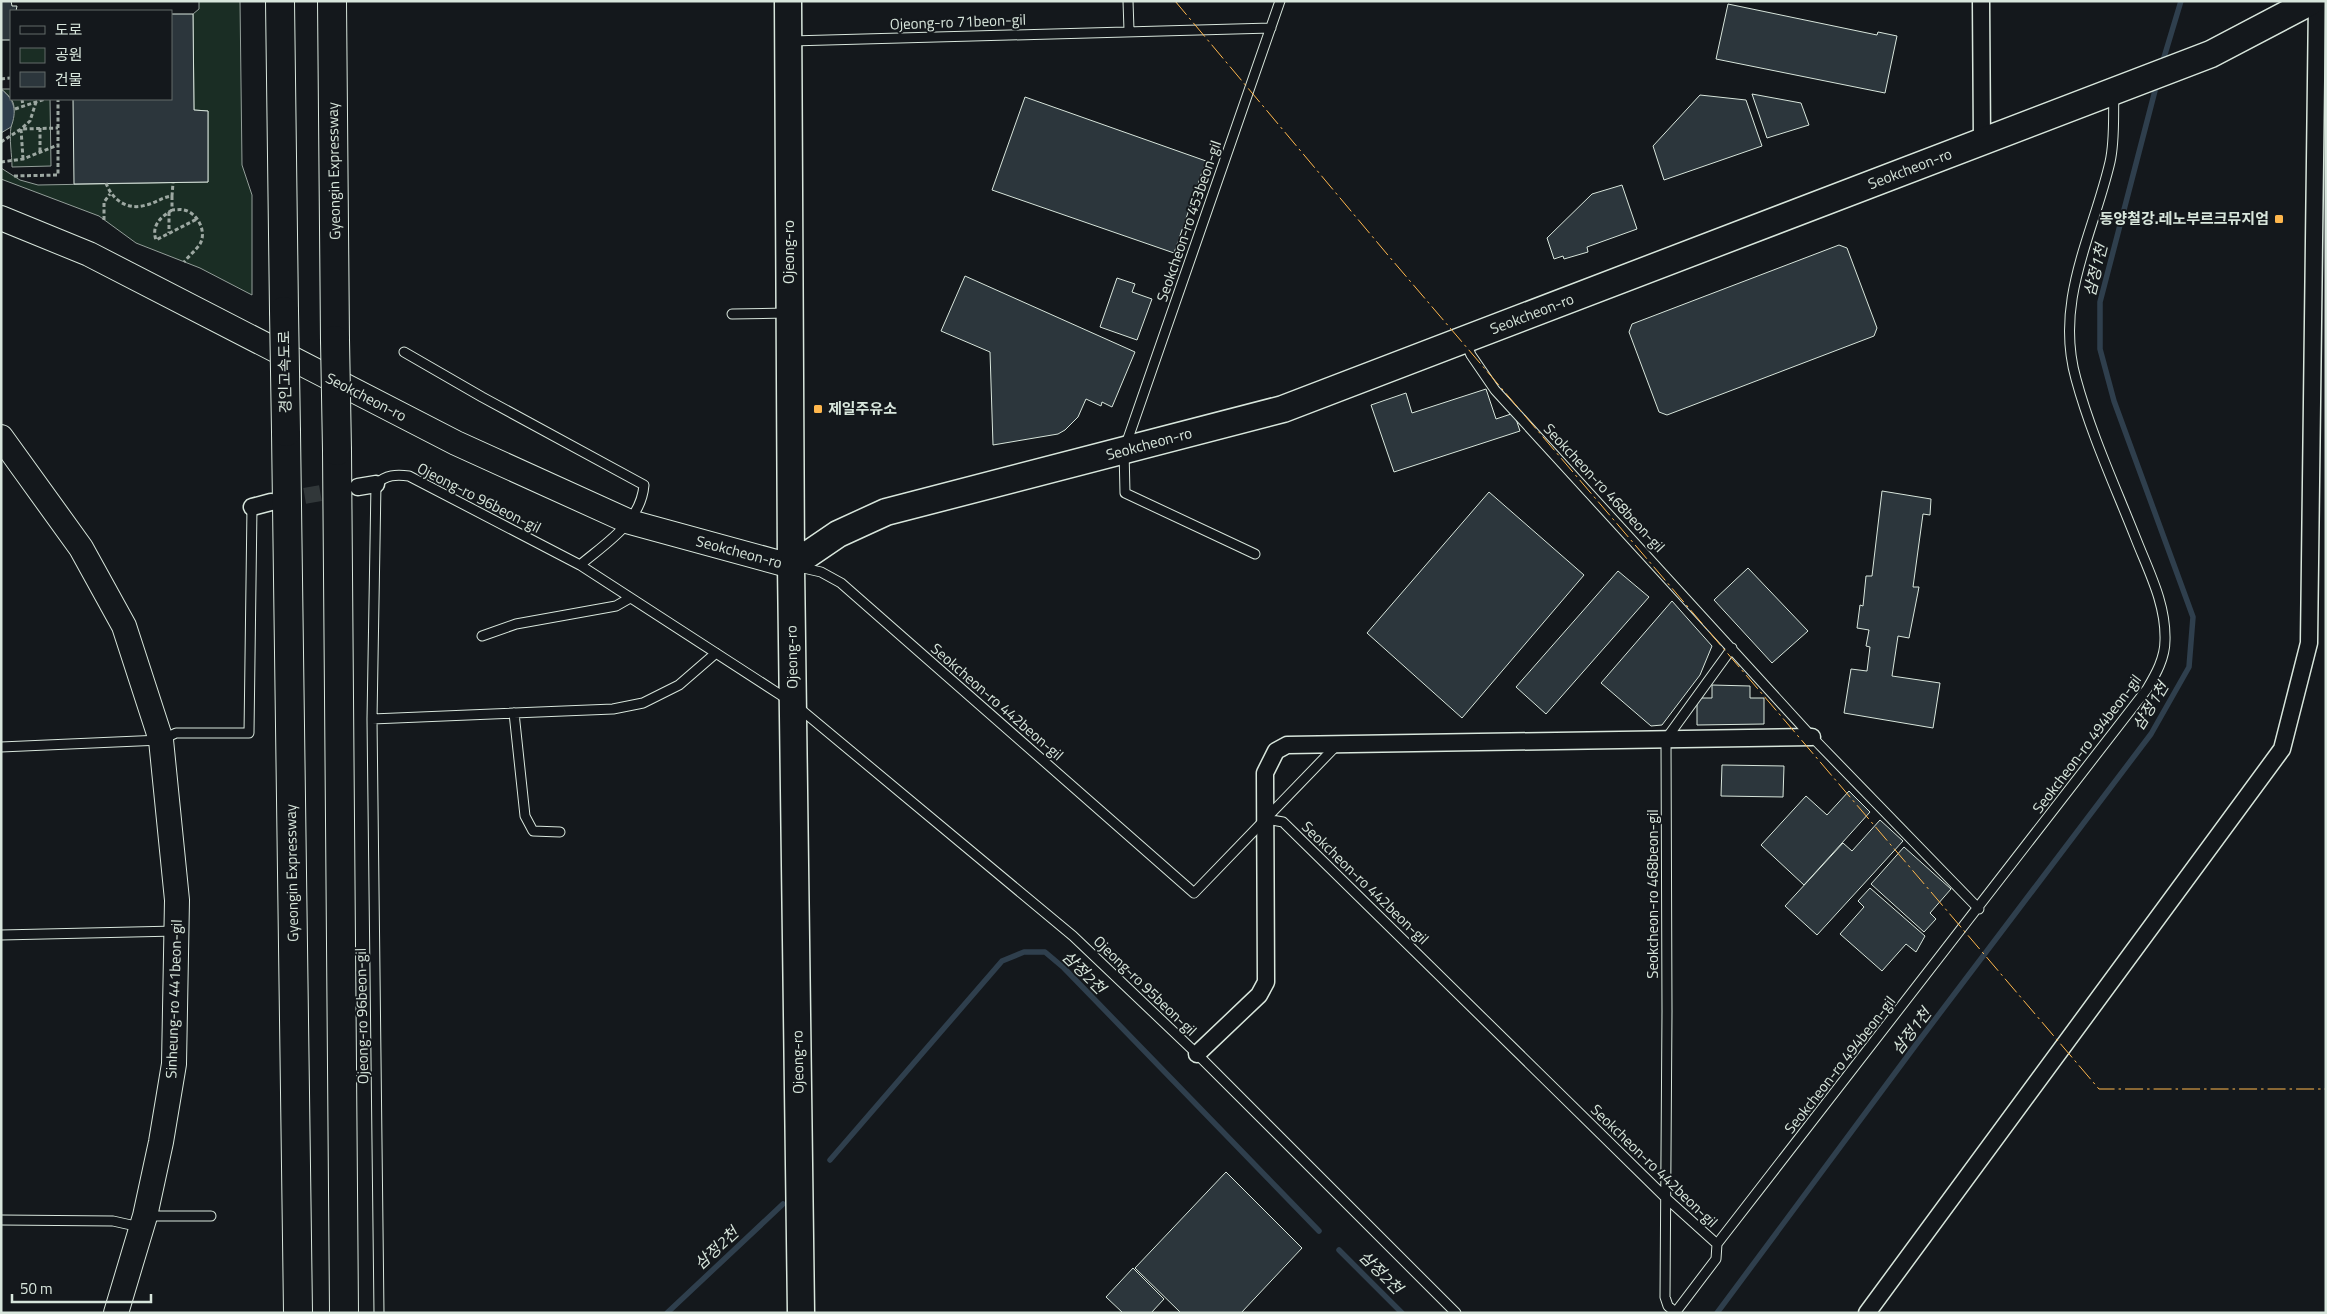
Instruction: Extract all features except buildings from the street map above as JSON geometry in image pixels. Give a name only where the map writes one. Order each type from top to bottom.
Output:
[{"type":"highway","name":"경인고속도로","points":[[280,1],[286,432]]},
{"type":"highway","name":"Gyeongin Expressway","points":[[332,1],[344,1313]]},
{"type":"highway","name":"Gyeongin Expressway","points":[[286,432],[298,1313]]},
{"type":"highway","points":[[285,1313],[296,1172]]},
{"type":"main road","name":"Ojeong-ro","points":[[788,1],[791,566],[801,1313]]},
{"type":"main road","name":"Seokcheon-ro","points":[[791,566],[838,534],[886,512],[1283,409],[2211,54],[2312,1]]},
{"type":"street","points":[[1981,1],[1982,142]]},
{"type":"street","points":[[1867,1313],[2282,749],[2309,643],[2317,1]]},
{"type":"street","name":"Seokcheon-ro","points":[[1,218],[89,254],[456,443],[630,522],[791,566]]},
{"type":"street","name":"Sinheung-ro 441beon-gil","points":[[1,437],[81,548],[124,626],[161,740],[177,900],[174,1064],[162,1142],[144,1222],[116,1313]]},
{"type":"street","points":[[358,487],[376,484]]},
{"type":"street","points":[[252,508],[271,502]]},
{"type":"street","points":[[1197,1054],[1259,995],[1266,982],[1265,773],[1276,751],[1287,745],[1812,737]]},
{"type":"lane","points":[[1128,1],[1129,30]]},
{"type":"lane","name":"Seokcheon-ro 453beon-gil","points":[[1124,450],[1280,1]]},
{"type":"lane","name":"Ojeong-ro 71beon-gil","points":[[788,41],[1129,30],[1272,28]]},
{"type":"lane","name":"Seokcheon-ro 494beon-gil","points":[[1675,1312],[1716,1259],[1717,1244],[1979,909],[2147,690],[2160,665],[2166,642],[2161,602],[2088,419],[2075,378],[2070,348],[2070,314],[2076,272],[2110,161],[2114,91]]},
{"type":"lane","points":[[732,314],[789,312]]},
{"type":"lane","name":"Seokcheon-ro 468beon-gil","points":[[1464,340],[1471,355],[1495,390],[1812,737],[1979,909]]},
{"type":"lane","points":[[404,352],[482,397],[644,485],[643,497],[630,522],[580,566]]},
{"type":"lane","points":[[1124,450],[1125,493],[1254,554]]},
{"type":"lane","name":"Ojeong-ro 96beon-gil","points":[[379,1313],[372,719],[376,484],[384,477],[398,474],[410,476],[580,566],[793,702]]},
{"type":"lane","points":[[1,747],[161,740],[176,733],[249,733],[252,508]]},
{"type":"lane","name":"Seokcheon-ro 442beon-gil","points":[[791,566],[822,572],[841,583],[1194,893],[1266,819],[1283,822],[1666,1198],[1717,1244]]},
{"type":"lane","points":[[482,636],[516,624],[616,606],[630,598]]},
{"type":"lane","points":[[1666,739],[1732,648]]},
{"type":"lane","points":[[372,719],[613,709],[643,702],[679,685],[716,653]]},
{"type":"lane","name":"Ojeong-ro 95beon-gil","points":[[793,702],[1074,936],[1197,1054],[1456,1313]]},
{"type":"lane","points":[[514,713],[525,816],[533,831],[560,832]]},
{"type":"lane","name":"Seokcheon-ro 468beon-gil","points":[[1666,739],[1665,1297],[1668,1306],[1675,1312]]},
{"type":"lane","points":[[1266,819],[1337,745]]},
{"type":"lane","points":[[1,935],[177,931]]},
{"type":"lane","points":[[1,1220],[113,1220],[144,1222],[212,1216]]},
{"type":"path","points":[[22,100],[23,106]]},
{"type":"path","points":[[15,109],[37,100]]},
{"type":"path","points":[[1,142],[22,129],[30,121],[37,100]]},
{"type":"path","points":[[14,176],[58,175],[58,100]]},
{"type":"path","points":[[40,128],[40,153]]},
{"type":"path","points":[[22,129],[58,128]]},
{"type":"path","points":[[22,129],[23,159]]},
{"type":"path","points":[[1,162],[23,159],[58,145]]},
{"type":"path","points":[[169,233],[173,183]]},
{"type":"path","points":[[106,184],[110,194],[120,202],[131,207],[146,206],[165,196],[172,196]]},
{"type":"path","points":[[104,220],[104,202],[110,194]]},
{"type":"path","points":[[184,262],[199,246],[203,236],[197,219],[193,214],[184,210],[170,211],[160,219],[155,228],[154,235],[156,240],[197,219]]},
{"type":"green space","points":[[199,1],[240,1],[242,165],[252,195],[252,295],[200,268],[136,243],[99,216],[1,179],[1,168],[20,180],[38,185],[208,182],[208,111],[194,110],[193,14],[199,9]]},
{"type":"green space","points":[[1,89],[10,89],[10,98]]},
{"type":"green space","points":[[12,100],[50,100],[51,166],[12,167],[10,137],[14,110]]},
{"type":"water","points":[[1,89],[12,102],[14,116],[11,127],[1,133]]},
{"type":"waterway","name":"삼정1천","points":[[2162,64],[2181,1]]},
{"type":"waterway","name":"삼정1천","points":[[1717,1313],[1915,1046],[2151,734],[2189,667],[2193,617],[2114,401],[2100,349],[2100,302],[2157,83]]},
{"type":"waterway","name":"삼정2천","points":[[830,1160],[1002,961],[1024,952],[1045,952],[1064,968],[1319,1231]]},
{"type":"waterway","name":"삼정2천","points":[[667,1313],[783,1204]]},
{"type":"waterway","name":"삼정2천","points":[[1339,1250],[1402,1313]]},
{"type":"tunnel","points":[[281,500],[345,489]]},
{"type":"power","points":[[1175,1],[1387,254],[2099,1089],[2326,1089]]},
{"type":"place","name":"동양철강.레노부르크뮤지엄","points":[[2279,219]]},
{"type":"place","name":"제일주유소","points":[[818,409]]}]
